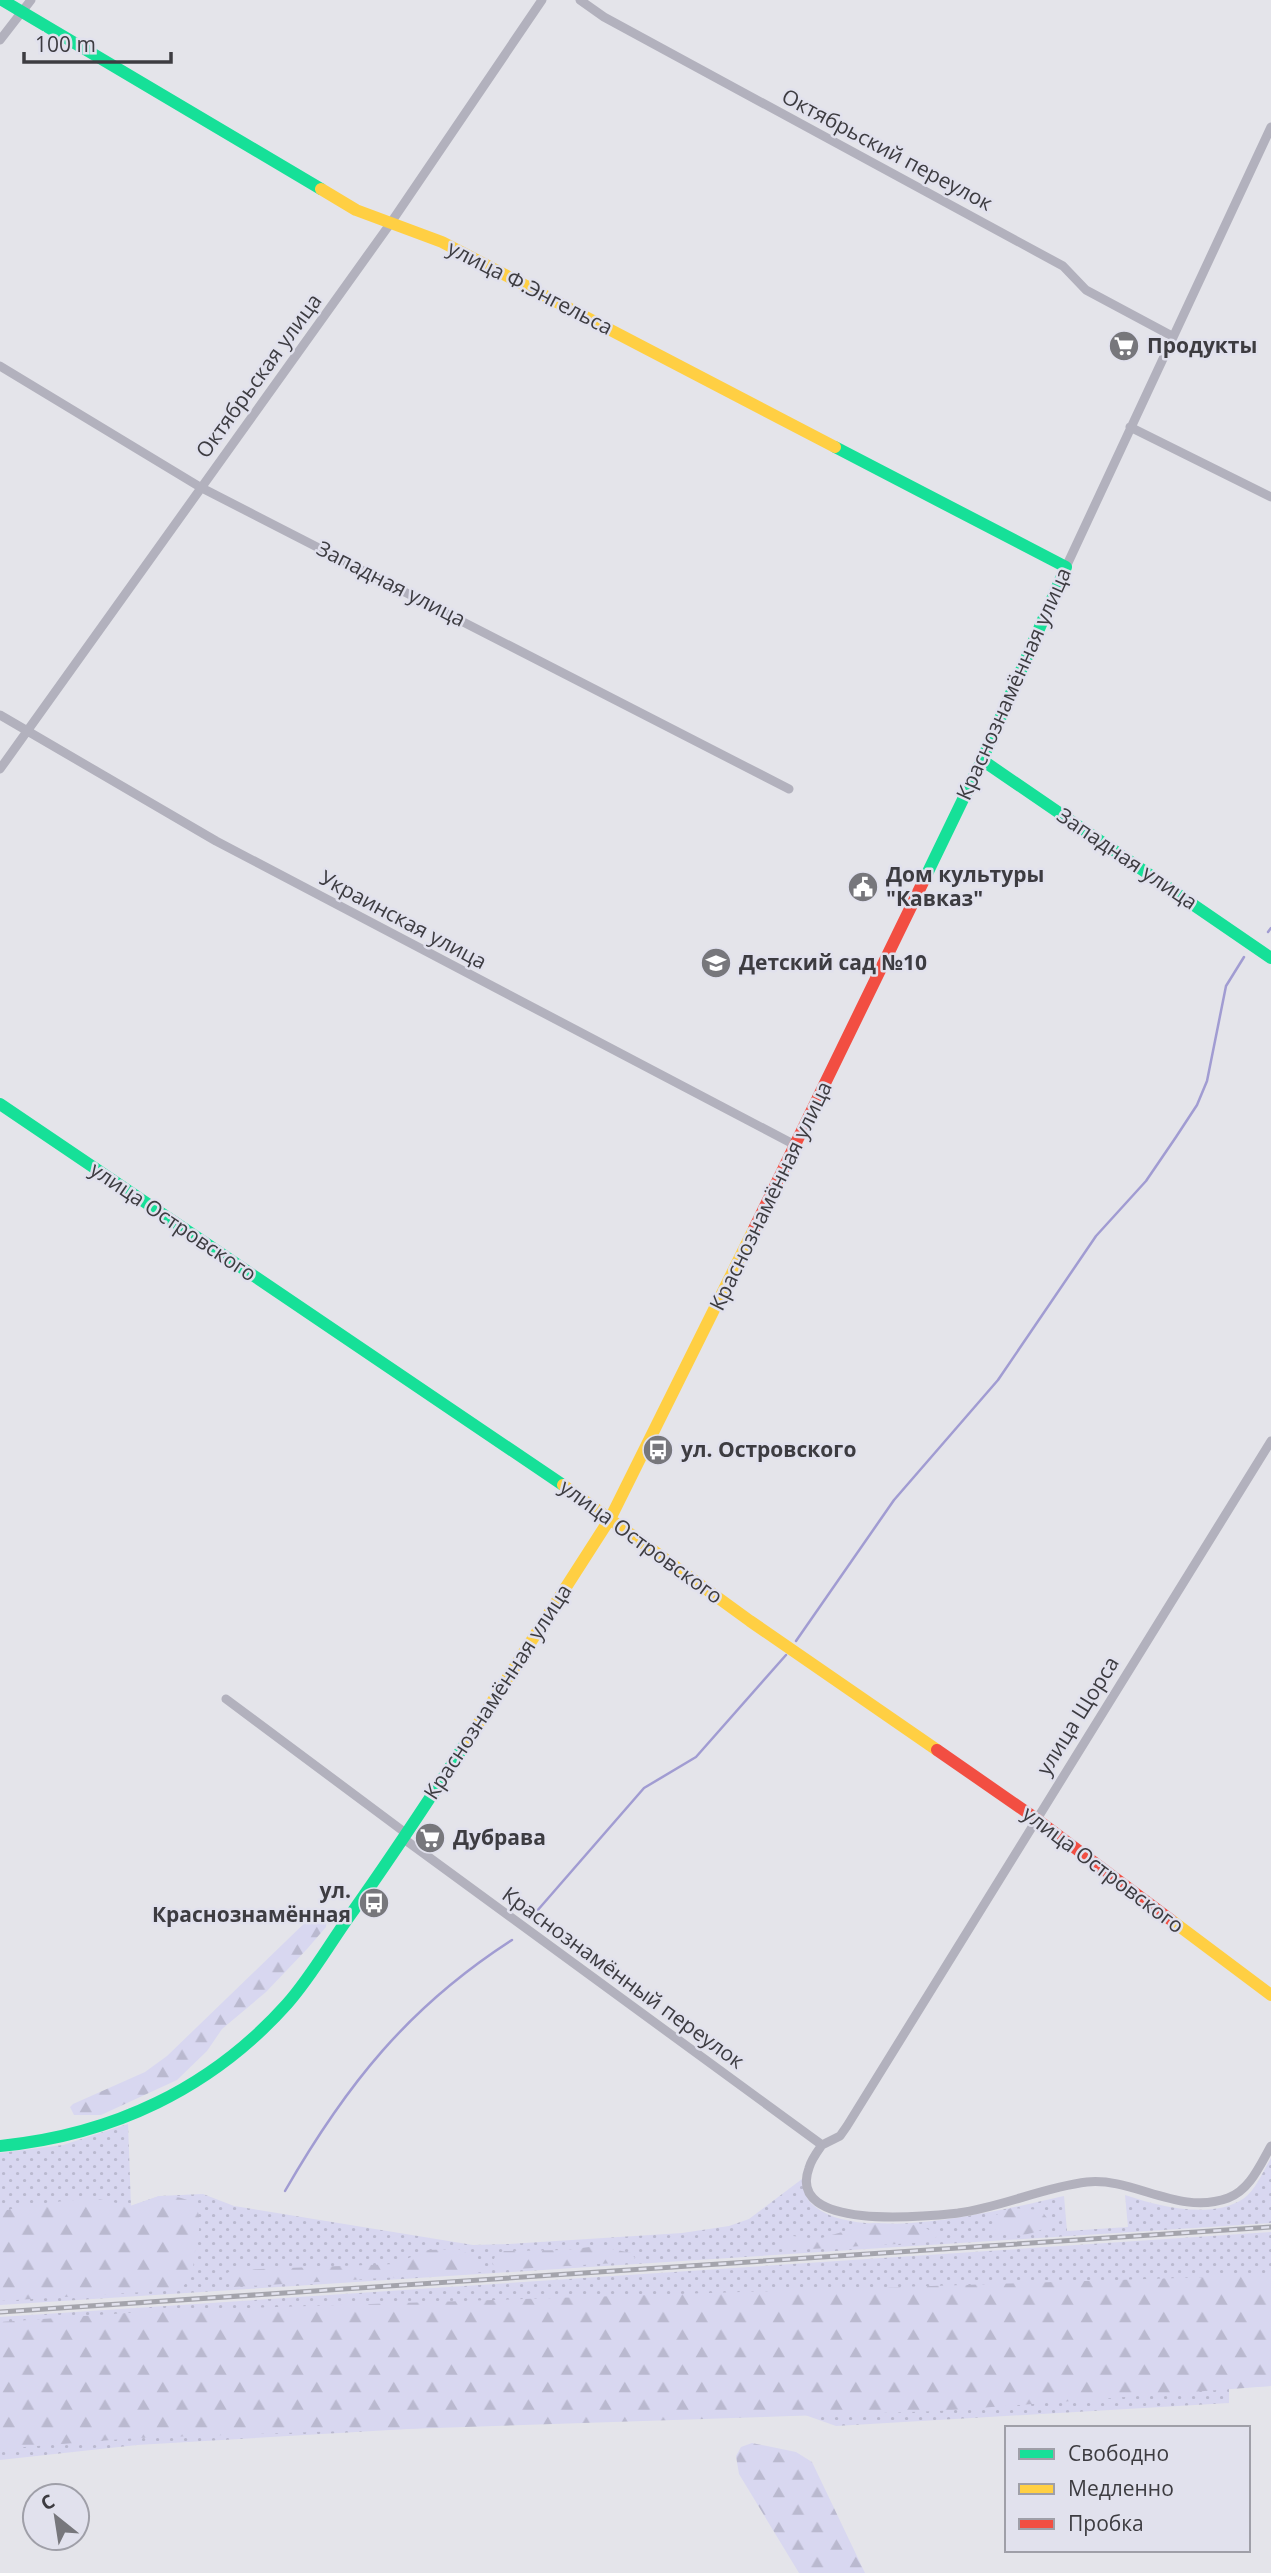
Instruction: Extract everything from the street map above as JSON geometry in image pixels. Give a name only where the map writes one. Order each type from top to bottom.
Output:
[{"type":"main road","name":"улица Ф.Энгельса","points":[[2,0],[356,210],[442,242],[1066,567]]},
{"type":"main road","name":"Краснознамённая улица","points":[[0,2146],[39,2142],[91,2131],[182,2090],[221,2064],[266,2027],[303,1984],[406,1836],[611,1517],[661,1424],[982,760],[1066,567]]},
{"type":"main road","name":"Западная улица","points":[[982,760],[1271,958]]},
{"type":"main road","name":"улица Островского","points":[[0,1104],[611,1517],[760,1627],[1035,1818],[1271,1995]]},
{"type":"street","points":[[0,40],[31,0]]},
{"type":"street","name":"Октябрьская улица","points":[[0,769],[390,224],[542,0]]},
{"type":"street","name":"Октябрьский переулок","points":[[580,0],[616,23],[1063,266],[1086,290],[1172,336]]},
{"type":"street","name":"Краснознамённая улица","points":[[1066,567],[1271,127]]},
{"type":"street","name":"Западная улица","points":[[0,366],[200,487],[789,789]]},
{"type":"street","points":[[1130,427],[1271,497]]},
{"type":"street","name":"Украинская улица","points":[[0,715],[216,841],[795,1145]]},
{"type":"street","name":"улица Щорса","points":[[822,2145],[840,2136],[847,2126],[973,1925],[1035,1818],[1271,1441]]},
{"type":"street","name":"Краснознамённый переулок","points":[[226,1699],[822,2145]]},
{"type":"street","points":[[822,2145],[808,2169],[808,2185],[814,2197],[832,2210],[852,2216],[880,2218],[959,2213],[1086,2182],[1114,2184],[1163,2199],[1218,2201],[1243,2189],[1271,2146]]},
{"type":"green space","points":[[317,1911],[327,1915],[326,1927],[266,1992],[222,2029],[207,2051],[177,2080],[101,2115],[74,2115],[70,2107],[73,2104],[145,2072],[167,2056]]},
{"type":"green space","points":[[128,2124],[131,2206],[159,2196],[203,2194],[234,2206],[473,2245],[682,2233],[729,2226],[749,2219],[802,2179],[811,2203],[832,2216],[861,2223],[933,2221],[1064,2196],[1067,2231],[1128,2227],[1125,2195],[1168,2207],[1215,2209],[1243,2199],[1252,2191],[1271,2158],[1271,2223],[0,2305],[0,2153],[63,2145]]},
{"type":"green space","points":[[159,2196],[185,2199],[197,2210],[199,2228],[193,2269],[190,2279],[184,2285],[160,2291],[0,2301],[0,2212],[26,2205],[94,2198],[130,2206]]},
{"type":"green space","points":[[1011,2208],[1041,2210],[1051,2223],[1039,2231],[1025,2234],[1010,2235],[996,2231],[992,2217]]},
{"type":"green space","points":[[873,2223],[920,2225],[938,2235],[932,2242],[793,2250],[782,2246],[785,2240],[793,2236],[818,2239]]},
{"type":"green space","points":[[1271,2232],[1271,2386],[1229,2388],[1229,2403],[836,2426],[805,2415],[441,2427],[137,2445],[0,2460],[0,2317]]},
{"type":"green space","points":[[598,2246],[631,2253],[635,2258],[632,2262],[501,2270],[492,2264],[496,2254],[504,2251],[565,2250]]},
{"type":"green space","points":[[458,2249],[477,2258],[483,2272],[233,2287],[225,2281],[227,2273],[233,2270],[395,2264],[427,2250]]},
{"type":"green space","points":[[1271,2275],[1271,2386],[939,2411],[136,2438],[0,2449],[0,2322],[155,2311]]},
{"type":"green space","points":[[752,2443],[796,2452],[812,2462],[865,2573],[799,2573],[739,2474],[736,2456],[741,2447]]},
{"type":"waterway","points":[[1268,932],[1271,928]]},
{"type":"waterway","points":[[796,1641],[894,1500],[998,1380],[1096,1236],[1146,1181],[1197,1105],[1207,1081],[1226,986],[1244,957]]},
{"type":"waterway","points":[[530,1919],[644,1788],[696,1757],[786,1655]]},
{"type":"waterway","points":[[285,2191],[332,2116],[382,2051],[441,1993],[512,1940]]},
{"type":"railway","points":[[0,2312],[1271,2227]]},
{"type":"traffic: fast","points":[[2,0],[321,189]]},
{"type":"traffic: fast","points":[[835,447],[1066,567],[982,760],[925,878]]},
{"type":"traffic: fast","points":[[982,760],[1271,958]]},
{"type":"traffic: fast","points":[[0,1104],[563,1485]]},
{"type":"traffic: fast","points":[[0,2146],[81,2131],[120,2119],[157,2103],[226,2060],[257,2034],[304,1983],[469,1738]]},
{"type":"traffic: slow","points":[[321,189],[356,210],[442,242],[835,447]]},
{"type":"traffic: slow","points":[[469,1738],[611,1517],[754,1229]]},
{"type":"traffic: slow","points":[[563,1485],[750,1621],[937,1750]]},
{"type":"traffic: slow","points":[[1171,1920],[1271,1995]]},
{"type":"traffic: jam","points":[[754,1229],[925,878]]},
{"type":"traffic: jam","points":[[937,1750],[1035,1818],[1171,1920]]},
{"type":"place","name":"Продукты","points":[[1124,346]]},
{"type":"place","name":"Дом культуры \"Кавказ\"","points":[[863,887]]},
{"type":"place","name":"Детский сад №10","points":[[716,963]]},
{"type":"place","name":"ул. Островского","points":[[658,1450]]},
{"type":"place","name":"Дубрава","points":[[430,1838]]},
{"type":"place","name":"ул. Краснознамённая","points":[[374,1903]]}]
